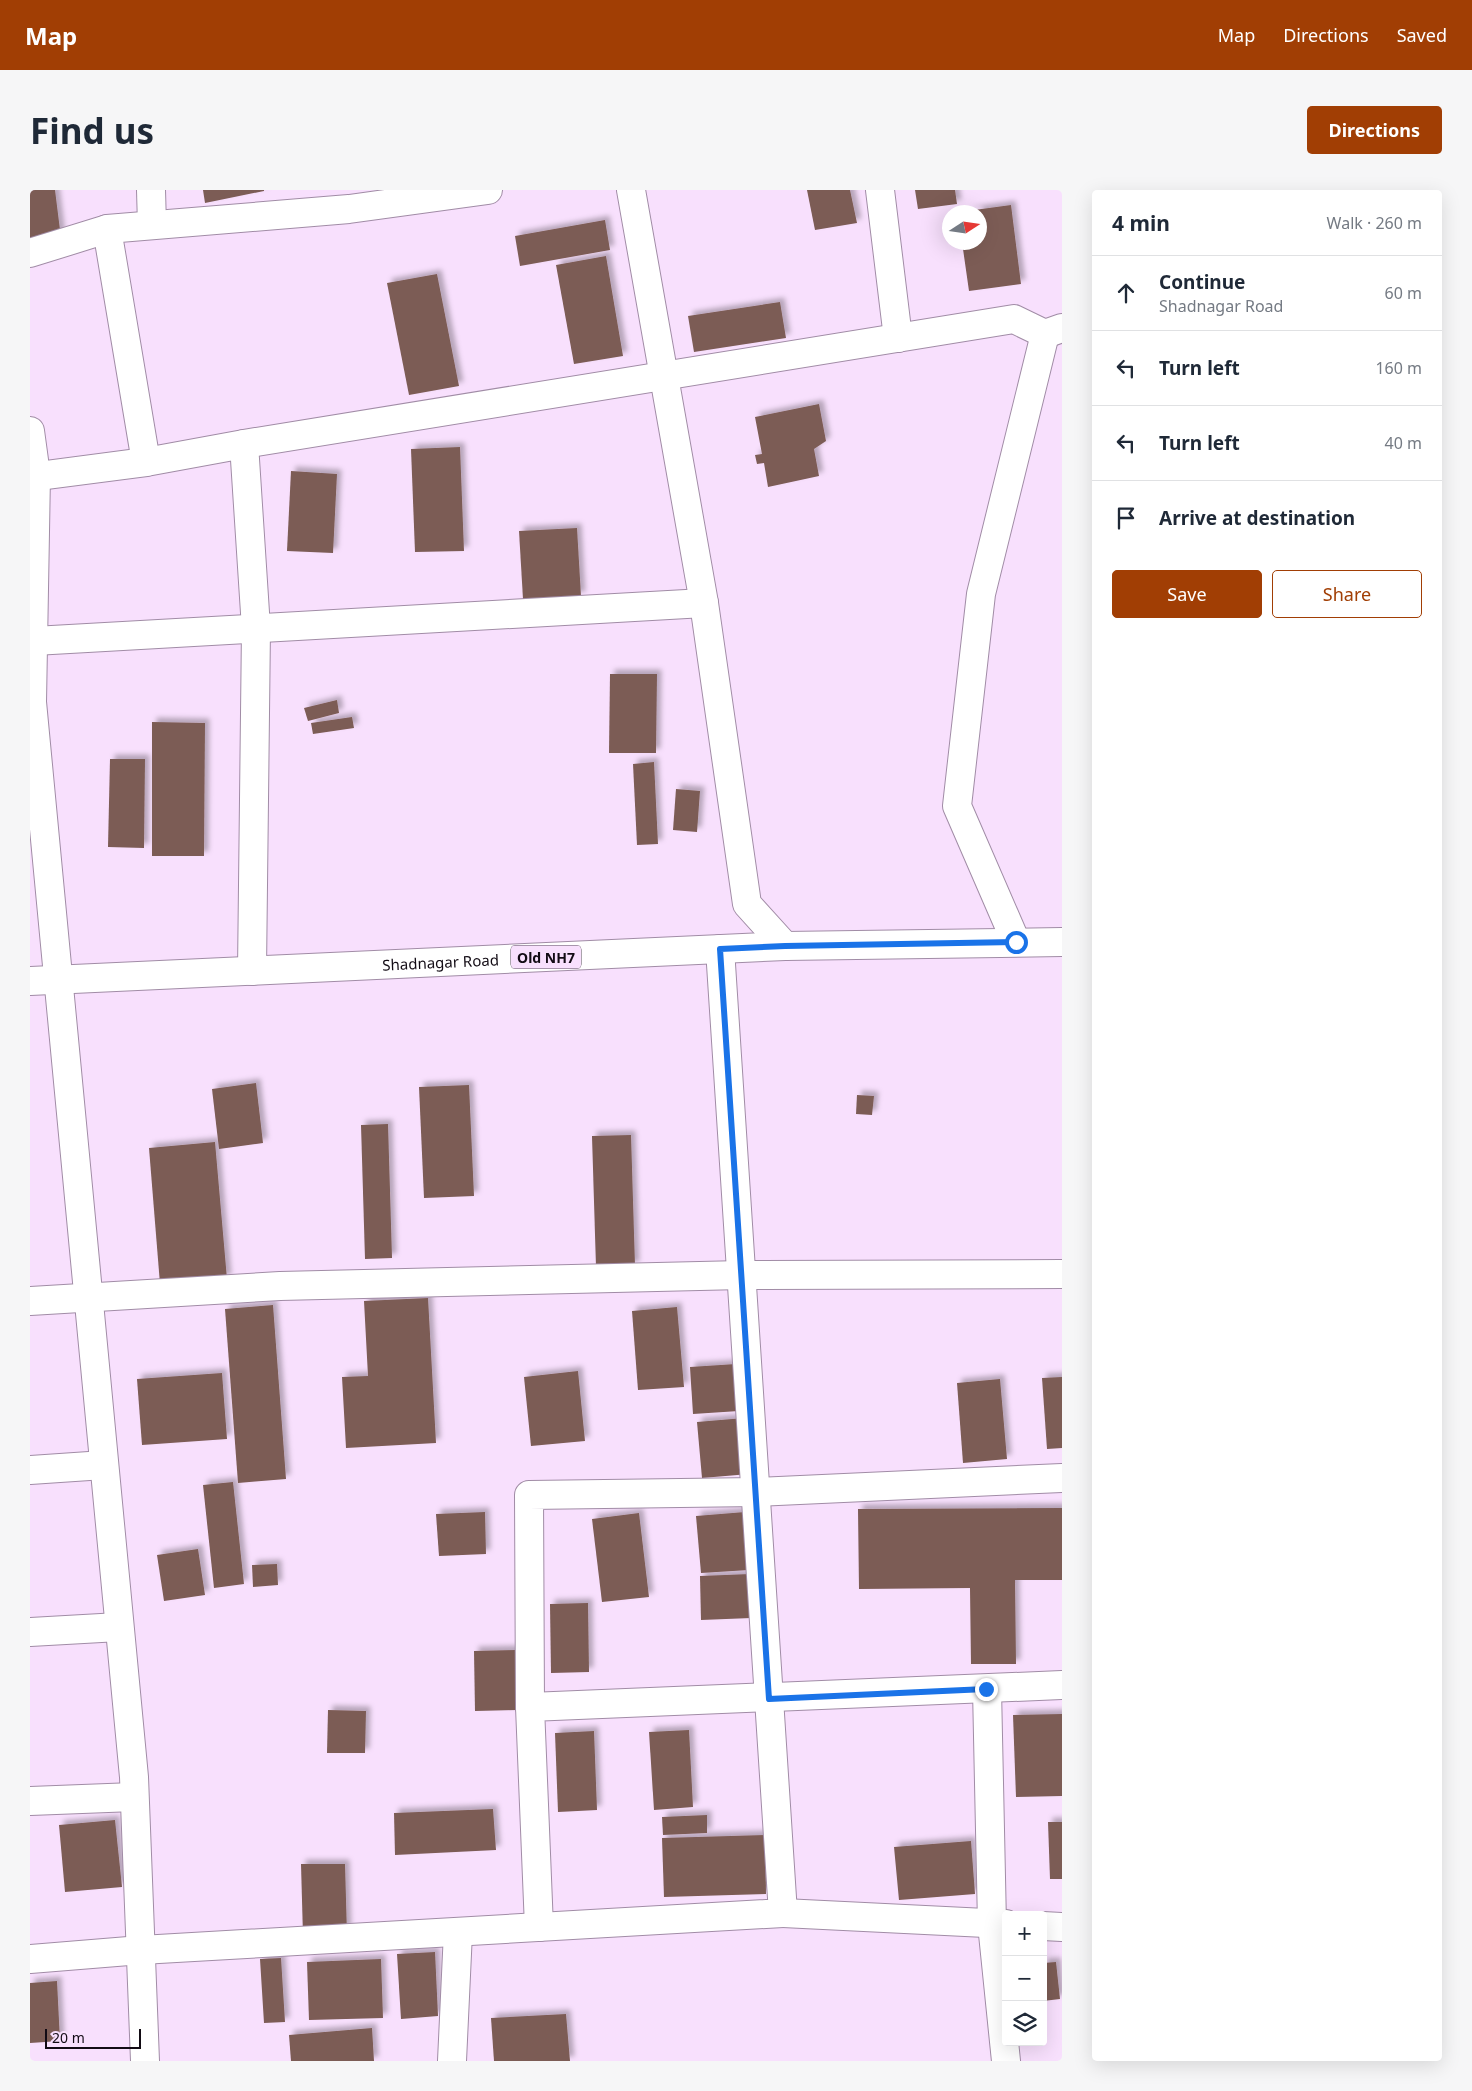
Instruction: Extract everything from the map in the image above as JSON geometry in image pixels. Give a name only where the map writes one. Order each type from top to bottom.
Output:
[{"type":"street","points":[[151,190],[152,225]]},
{"type":"street","points":[[30,253],[107,228],[349,209],[488,190]]},
{"type":"street","points":[[631,190],[704,603],[747,904],[785,946]]},
{"type":"street","points":[[880,190],[898,338]]},
{"type":"street","points":[[107,228],[146,462]]},
{"type":"street","points":[[32,475],[146,462],[244,444],[1014,319],[1054,331],[981,594],[957,806],[1016,942]]},
{"type":"street","points":[[30,431],[34,641],[32,702],[134,1797],[145,2061]]},
{"type":"street","points":[[244,444],[256,628],[252,971]]},
{"type":"street","points":[[34,641],[704,603]]},
{"type":"street","name":"Shadnagar Road","points":[[30,981],[785,946],[1062,942]]},
{"type":"street","points":[[720,949],[783,1913]]},
{"type":"street","points":[[30,1301],[280,1286],[742,1275],[1062,1274]]},
{"type":"street","points":[[30,1470],[104,1465]]},
{"type":"street","points":[[539,1927],[530,1707],[529,1495],[756,1492],[1062,1478]]},
{"type":"street","points":[[30,1632],[119,1627]]},
{"type":"street","points":[[530,1707],[769,1699],[1062,1685]]},
{"type":"street","points":[[986,1689],[1006,2061]]},
{"type":"street","points":[[30,1800],[134,1797]]},
{"type":"street","points":[[30,1959],[141,1950],[783,1913],[999,1924]]},
{"type":"street","points":[[1047,1926],[1062,1927]]},
{"type":"street","points":[[452,2061],[458,1932]]},
{"type":"building","points":[[30,190],[55,190],[61,238],[30,242]]},
{"type":"building","points":[[203,190],[264,190],[264,191],[205,203]]},
{"type":"building","points":[[807,190],[850,190],[857,223],[815,230]]},
{"type":"building","points":[[915,190],[955,190],[957,204],[918,209]]},
{"type":"building","points":[[1011,205],[1021,284],[969,291],[963,250],[987,250],[987,208]]},
{"type":"building","points":[[605,220],[610,250],[520,266],[515,236]]},
{"type":"building","points":[[606,256],[623,356],[574,364],[556,265]]},
{"type":"building","points":[[437,274],[459,386],[409,395],[387,283]]},
{"type":"building","points":[[780,302],[786,338],[694,352],[688,316]]},
{"type":"building","points":[[819,404],[826,441],[814,449],[819,476],[768,487],[764,463],[757,464],[755,455],[762,454],[755,417]]},
{"type":"building","points":[[460,447],[464,551],[415,552],[411,449]]},
{"type":"building","points":[[291,471],[337,474],[333,553],[287,551]]},
{"type":"building","points":[[577,528],[581,596],[523,599],[519,531]]},
{"type":"building","points":[[610,674],[657,674],[656,753],[609,753]]},
{"type":"building","points":[[337,700],[339,713],[308,721],[304,708]]},
{"type":"building","points":[[352,717],[354,728],[313,734],[311,723]]},
{"type":"building","points":[[152,722],[205,723],[204,856],[152,856]]},
{"type":"building","points":[[110,759],[145,759],[144,848],[108,847]]},
{"type":"building","points":[[654,762],[658,844],[637,845],[633,764]]},
{"type":"building","points":[[676,789],[700,791],[697,832],[673,830]]},
{"type":"building","points":[[256,1083],[263,1143],[219,1149],[212,1089]]},
{"type":"building","points":[[469,1085],[474,1196],[424,1198],[419,1087]]},
{"type":"building","points":[[857,1095],[874,1096],[872,1115],[856,1114]]},
{"type":"building","points":[[388,1124],[392,1258],[365,1259],[361,1125]]},
{"type":"building","points":[[631,1135],[635,1266],[596,1267],[592,1136]]},
{"type":"building","points":[[215,1142],[227,1279],[160,1284],[149,1148]]},
{"type":"building","points":[[428,1298],[436,1443],[346,1448],[342,1377],[368,1376],[364,1301]]},
{"type":"building","points":[[273,1305],[286,1479],[238,1483],[225,1309]]},
{"type":"building","points":[[677,1307],[684,1387],[638,1390],[632,1311]]},
{"type":"building","points":[[736,1364],[739,1411],[693,1414],[690,1367]]},
{"type":"building","points":[[578,1371],[585,1441],[531,1446],[524,1377]]},
{"type":"building","points":[[222,1373],[227,1439],[142,1445],[137,1379]]},
{"type":"building","points":[[1062,1377],[1062,1448],[1047,1449],[1042,1378]]},
{"type":"building","points":[[1000,1379],[1007,1459],[963,1463],[957,1383]]},
{"type":"building","points":[[744,1418],[749,1474],[702,1478],[697,1422]]},
{"type":"building","points":[[233,1482],[244,1584],[214,1588],[203,1485]]},
{"type":"building","points":[[1062,1508],[1062,1580],[1015,1580],[1016,1664],[971,1664],[970,1588],[859,1589],[858,1509]]},
{"type":"building","points":[[485,1512],[486,1554],[439,1556],[436,1514]]},
{"type":"building","points":[[745,1512],[749,1570],[701,1573],[696,1516]]},
{"type":"building","points":[[639,1513],[649,1597],[602,1602],[592,1519]]},
{"type":"building","points":[[198,1549],[205,1595],[164,1601],[157,1555]]},
{"type":"building","points":[[277,1564],[278,1585],[253,1587],[252,1565]]},
{"type":"building","points":[[750,1574],[751,1618],[701,1620],[700,1576]]},
{"type":"building","points":[[588,1603],[589,1672],[551,1673],[550,1604]]},
{"type":"building","points":[[516,1650],[518,1710],[475,1711],[474,1651]]},
{"type":"building","points":[[328,1710],[366,1711],[365,1753],[327,1753]]},
{"type":"building","points":[[1062,1714],[1062,1796],[1016,1797],[1013,1715]]},
{"type":"building","points":[[689,1730],[693,1807],[654,1810],[649,1732]]},
{"type":"building","points":[[594,1731],[597,1810],[558,1812],[555,1733]]},
{"type":"building","points":[[493,1809],[496,1850],[395,1855],[394,1813]]},
{"type":"building","points":[[707,1815],[707,1833],[663,1835],[662,1817]]},
{"type":"building","points":[[115,1820],[122,1887],[65,1892],[59,1825]]},
{"type":"building","points":[[1048,1822],[1062,1822],[1062,1879],[1050,1879]]},
{"type":"building","points":[[765,1835],[766,1894],[664,1897],[662,1838]]},
{"type":"building","points":[[971,1841],[975,1894],[899,1900],[894,1847]]},
{"type":"building","points":[[301,1864],[345,1864],[347,1935],[303,1936]]},
{"type":"building","points":[[435,1952],[438,2016],[401,2019],[397,1954]]},
{"type":"building","points":[[281,1958],[285,2022],[264,2023],[260,1959]]},
{"type":"building","points":[[381,1959],[383,2018],[309,2020],[307,1962]]},
{"type":"building","points":[[1056,1962],[1060,1999],[1047,2001],[1047,1963]]},
{"type":"building","points":[[57,1981],[60,2041],[30,2043],[30,1983]]},
{"type":"building","points":[[566,2014],[570,2061],[494,2061],[491,2018]]},
{"type":"building","points":[[372,2028],[374,2061],[291,2061],[289,2035]]},
{"type":"route","points":[[986,1689],[769,1699],[720,949],[1016,942]]}]
